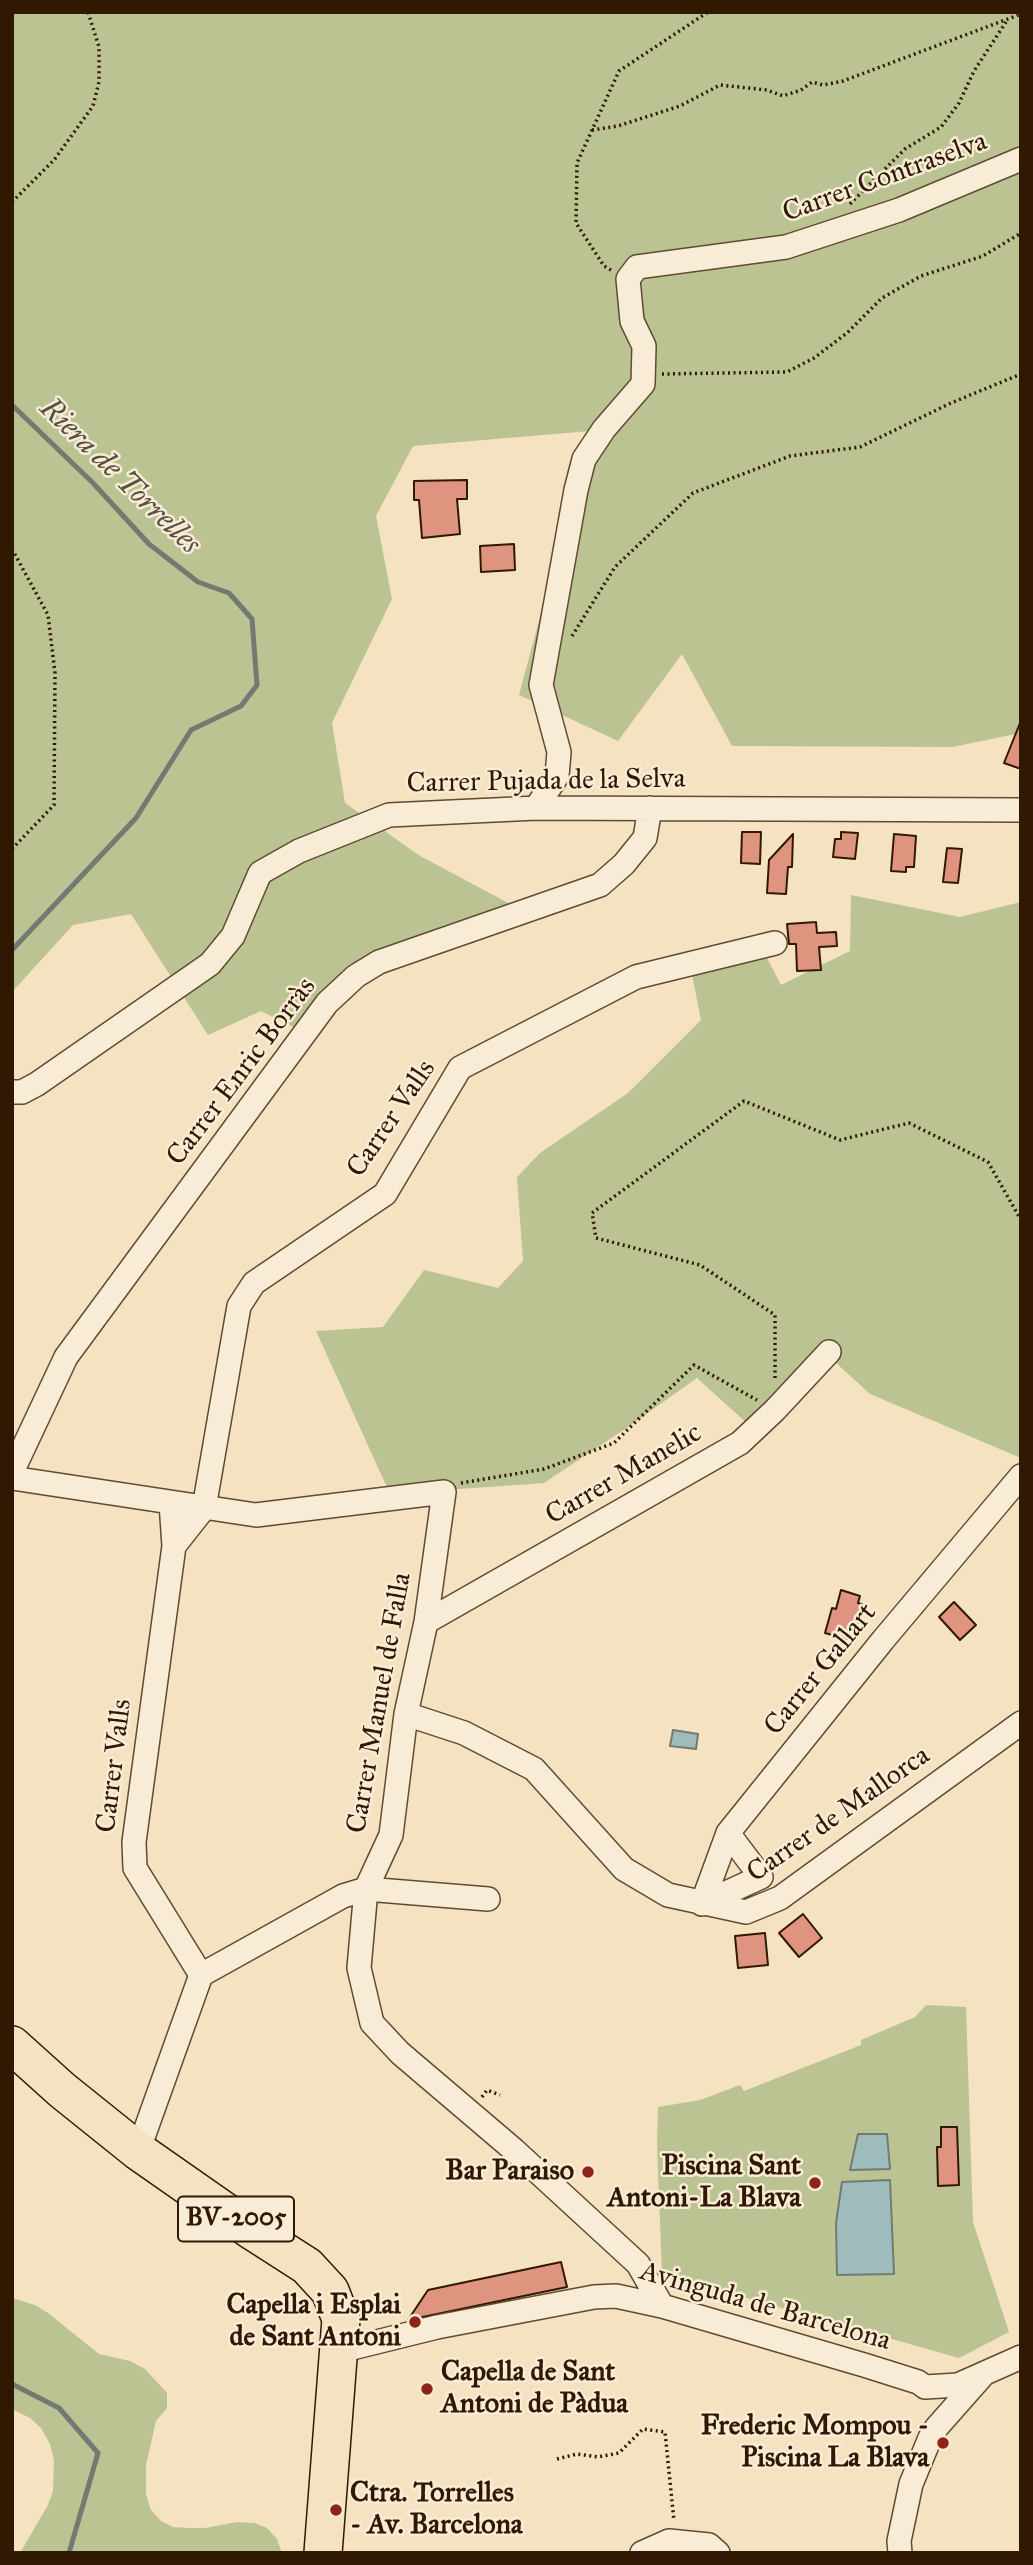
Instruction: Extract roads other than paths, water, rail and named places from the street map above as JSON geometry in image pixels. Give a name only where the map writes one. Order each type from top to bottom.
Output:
[{"type":"main road","name":"BV-2005","points":[[12,2045],[62,2090],[138,2151],[307,2266],[330,2291],[337,2303],[341,2319],[323,2553]]},
{"type":"street","name":"Carrer Contraselva","points":[[536,808],[557,776],[559,751],[541,685],[576,490],[584,459],[604,429],[643,384],[644,346],[632,321],[628,279],[637,267],[786,247],[900,210],[1021,159]]},
{"type":"street","name":"Carrer Pujada de la Selva","points":[[12,1092],[22,1092],[37,1083],[210,964],[233,936],[260,873],[299,851],[389,815],[536,808],[1021,810]]},
{"type":"street","name":"Carrer Enric Borràs","points":[[12,1472],[66,1357],[327,1003],[356,976],[379,962],[600,885],[624,863],[645,838],[650,808]]},
{"type":"street","name":"Carrer Valls","points":[[174,1546],[204,1508],[239,1306],[254,1283],[385,1194],[460,1069],[636,977],[775,943]]},
{"type":"street","name":"Carrer Manelic","points":[[426,1622],[740,1443],[829,1352]]},
{"type":"street","points":[[12,1478],[204,1508]]},
{"type":"street","name":"Carrer Gallart","points":[[702,1904],[728,1833],[883,1640],[1017,1485]]},
{"type":"street","name":"Carrer Manuel de Falla","points":[[204,1508],[257,1516],[444,1492],[426,1622],[406,1714],[391,1835],[366,1889],[359,1968],[372,2023],[400,2053],[514,2150],[638,2264],[662,2306]]},
{"type":"street","name":"Carrer Valls","points":[[171,1503],[174,1546],[134,1842],[135,1868],[201,1975]]},
{"type":"street","name":"Carrer de Mallorca","points":[[406,1714],[464,1733],[534,1769],[624,1869],[668,1895],[746,1912],[779,1898],[1021,1723]]},
{"type":"street","points":[[702,1904],[761,1877],[728,1833]]},
{"type":"street","points":[[138,2151],[201,1975],[343,1896],[366,1889],[488,1899]]},
{"type":"street","points":[[617,2296],[638,2264]]},
{"type":"street","name":"Avinguda de Barcelona","points":[[340,2351],[437,2327],[594,2297],[617,2296],[662,2306],[918,2382],[925,2387]]},
{"type":"street","points":[[937,2427],[938,2411],[925,2387],[958,2385],[1021,2357]]},
{"type":"street","points":[[900,2553],[911,2484],[937,2427],[982,2376]]},
{"type":"street","points":[[642,2553],[669,2541],[709,2545],[718,2553]]},
{"type":"water","points":[[673,1730],[698,1734],[696,1749],[670,1746]]},
{"type":"water","points":[[858,2134],[887,2134],[890,2169],[850,2170]]},
{"type":"water","points":[[890,2180],[894,2274],[837,2275],[836,2223],[842,2182]]},
{"type":"waterway","name":"Riera de Torrelles","points":[[12,405],[93,483],[149,544],[198,582],[229,593],[252,619],[257,685],[241,706],[191,730],[136,818],[12,950]]},
{"type":"waterway","name":"Riera de Torrelles","points":[[12,2384],[59,2408],[98,2453],[69,2553]]},
{"type":"place","name":"Bar Paraiso","points":[[588,2172]]},
{"type":"place","name":"Piscina Sant Antoni-La Blava","points":[[815,2183]]},
{"type":"place","name":"Capella i Esplai de Sant Antoni","points":[[415,2322]]},
{"type":"place","name":"Capella de Sant Antoni de Pàdua","points":[[427,2389]]},
{"type":"place","name":"Frederic Mompou - Piscina La Blava","points":[[943,2443]]},
{"type":"place","name":"Ctra. Torrelles - Av. Barcelona","points":[[336,2510]]}]
